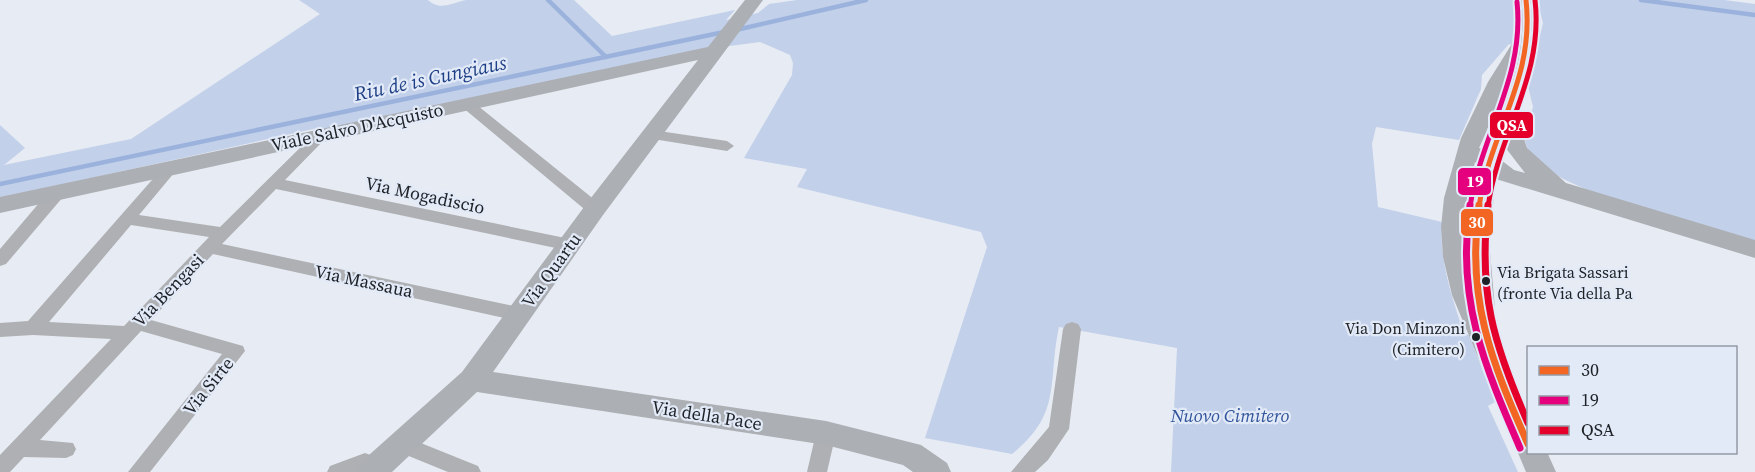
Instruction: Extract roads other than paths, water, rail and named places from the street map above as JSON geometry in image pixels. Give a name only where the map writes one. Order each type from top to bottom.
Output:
[{"type":"street","points":[[1468,276],[1476,245],[1488,164],[1529,51],[1529,11],[1526,0]]},
{"type":"street","name":"Via Quartu","points":[[374,469],[471,380],[594,209],[749,6]]},
{"type":"street","points":[[1527,442],[1490,353],[1453,224],[1458,184],[1487,101],[1502,72],[1529,32]]},
{"type":"street","name":"Viale Salvo D'Acquisto","points":[[0,205],[717,49]]},
{"type":"street","points":[[1487,101],[1495,111],[1479,156],[1507,176],[1542,183],[1755,249]]},
{"type":"street","points":[[466,104],[594,209]]},
{"type":"street","points":[[1509,108],[1517,117],[1512,134],[1514,143],[1542,183]]},
{"type":"street","points":[[652,135],[727,146]]},
{"type":"street","name":"Via Bengasi","points":[[0,469],[209,247],[320,136]]},
{"type":"street","points":[[1453,224],[1465,220],[1469,189],[1478,163],[1488,164]]},
{"type":"street","points":[[33,328],[171,167]]},
{"type":"street","name":"Via Mogadiscio","points":[[273,183],[570,245]]},
{"type":"street","points":[[1481,200],[1501,189],[1542,183]]},
{"type":"street","points":[[0,260],[57,193]]},
{"type":"street","points":[[128,219],[224,233]]},
{"type":"street","name":"Via Massaua","points":[[209,247],[518,314]]},
{"type":"street","points":[[0,330],[132,328]]},
{"type":"street","name":"Via Sirte","points":[[132,328],[236,351],[138,472]]},
{"type":"street","points":[[1021,472],[1041,454],[1059,429],[1072,329]]},
{"type":"street","name":"Via della Pace","points":[[471,380],[826,433],[911,454],[936,472]]},
{"type":"street","points":[[817,472],[826,433]]},
{"type":"street","points":[[401,444],[471,472]]},
{"type":"street","points":[[19,448],[66,449]]},
{"type":"street","points":[[1532,454],[1541,472]]},
{"type":"street","points":[[337,472],[365,462],[374,469]]},
{"type":"waterway","points":[[548,0],[606,57]]},
{"type":"waterway","name":"Riu de is Cungiaus","points":[[736,30],[866,0]]},
{"type":"waterway","name":"Riu de is Cungiaus","points":[[1641,0],[1755,15]]},
{"type":"waterway","name":"Riu de is Cungiaus","points":[[606,57],[724,32]]},
{"type":"waterway","name":"Riu de is Cungiaus","points":[[0,184],[606,57]]},
{"type":"place","name":"Via Brigata Sassari (fronte Via della Pa","points":[[1486,281]]},
{"type":"place","name":"Via Don Minzoni (Cimitero)","points":[[1476,337]]},
{"type":"park label","name":"Nuovo Cimitero","points":[[1230,415]]}]
